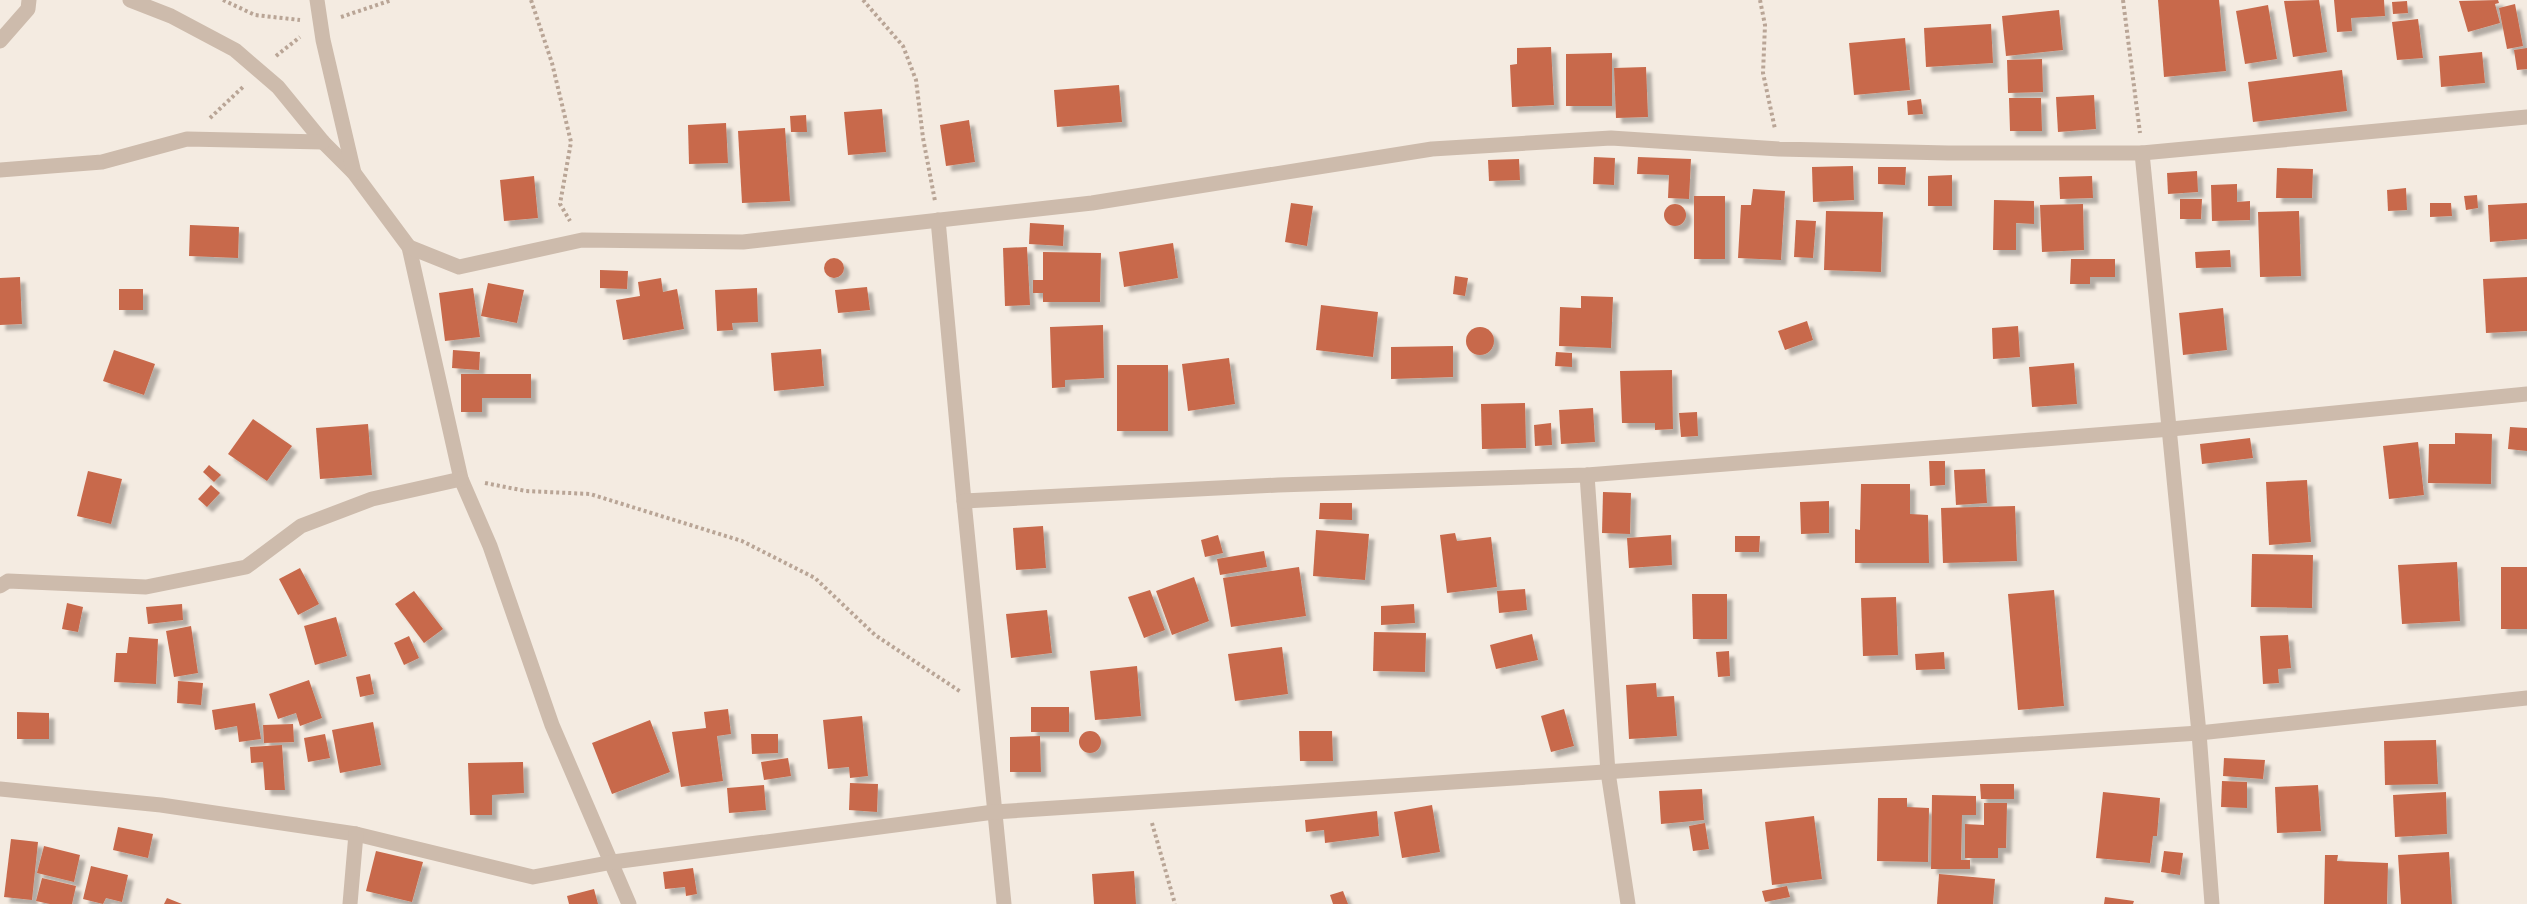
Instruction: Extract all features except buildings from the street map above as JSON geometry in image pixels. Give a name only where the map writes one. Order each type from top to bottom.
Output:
[{"type":"street","points":[[0,41],[28,9],[29,0]]},
{"type":"street","points":[[130,0],[171,16],[235,50],[278,87],[323,142],[354,173],[409,247],[461,479],[490,546],[552,725],[613,862],[629,904]]},
{"type":"street","points":[[317,0],[354,173]]},
{"type":"street","points":[[409,247],[459,267],[582,240],[743,242],[1092,203],[1432,149],[1611,138],[1779,149],[1948,153],[2142,153],[2527,117]]},
{"type":"street","points":[[0,171],[102,162],[187,139],[323,142]]},
{"type":"street","points":[[2142,153],[2171,429],[2212,904]]},
{"type":"street","points":[[938,220],[963,501],[1004,904]]},
{"type":"street","points":[[963,501],[1278,484],[1587,475],[2171,429],[2527,394]]},
{"type":"street","points":[[1587,475],[1608,772],[1628,904]]},
{"type":"street","points":[[0,586],[8,581],[146,587],[246,567],[301,526],[372,499],[461,479]]},
{"type":"street","points":[[0,789],[161,805],[356,834],[533,877],[613,862],[994,812],[2199,733],[2527,698]]},
{"type":"street","points":[[350,904],[356,834]]},
{"type":"path","points":[[223,0],[255,15],[320,22],[392,0]]},
{"type":"path","points":[[531,0],[552,63],[571,142],[560,204],[582,240]]},
{"type":"path","points":[[863,0],[903,46],[916,80],[923,138],[938,220]]},
{"type":"path","points":[[1760,0],[1765,25],[1763,73],[1779,149]]},
{"type":"path","points":[[2123,0],[2142,153]]},
{"type":"path","points":[[461,479],[526,491],[590,494],[742,541],[815,578],[875,635],[984,707]]},
{"type":"path","points":[[1147,802],[1175,904]]}]
